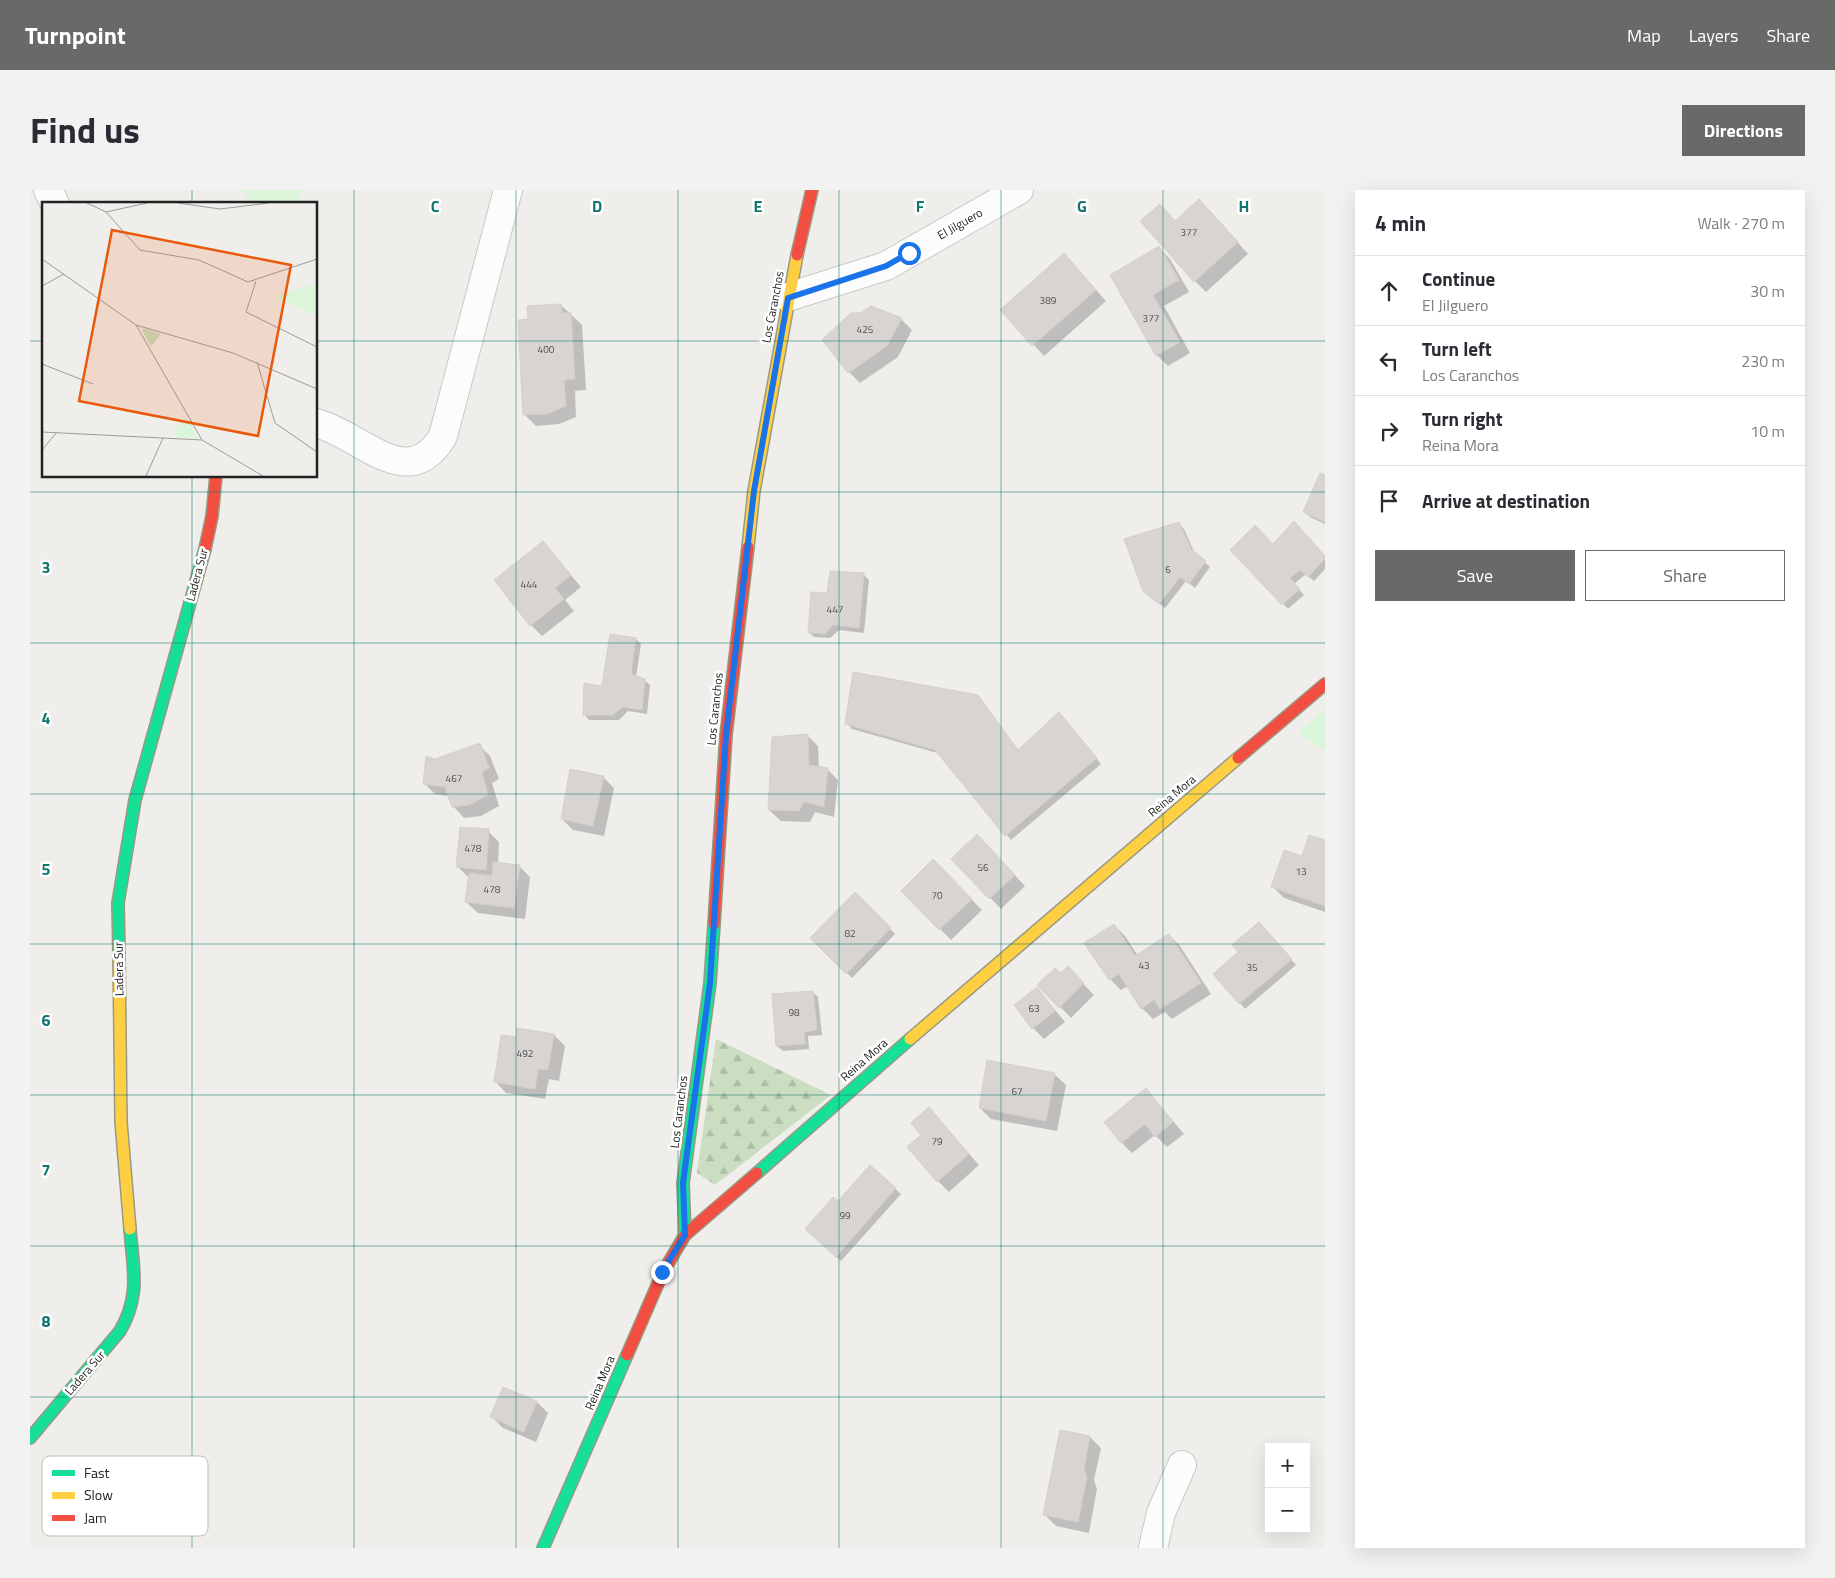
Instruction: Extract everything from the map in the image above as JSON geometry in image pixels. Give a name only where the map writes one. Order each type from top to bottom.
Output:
[{"type":"street","points":[[48,190],[54,202]]},
{"type":"street","points":[[318,424],[332,427],[393,460],[408,463],[424,458],[435,449],[443,436],[508,190]]},
{"type":"street","name":"Los Caranchos","points":[[685,1235],[683,1183],[710,983],[727,726],[754,491],[788,298],[812,190]]},
{"type":"street","name":"El Jilguero","points":[[788,298],[886,266],[1019,190]]},
{"type":"street","name":"Ladera Sur","points":[[30,1438],[120,1331],[130,1314],[135,1291],[121,1122],[118,903],[121,866],[138,777],[202,560],[213,512],[216,478]]},
{"type":"street","name":"Reina Mora","points":[[543,1548],[662,1272],[685,1235],[924,1026],[1325,684]]},
{"type":"street","points":[[1153,1548],[1161,1513],[1182,1465]]},
{"type":"green space","points":[[243,190],[301,190],[298,202],[250,202]]},
{"type":"green space","points":[[1325,710],[1325,751],[1298,733]]},
{"type":"green space","points":[[716,1039],[831,1095],[715,1185],[697,1173]]},
{"type":"building","points":[[1199,199],[1238,242],[1194,282],[1140,221],[1160,204],[1175,221]]},
{"type":"building","points":[[1159,246],[1179,280],[1153,295],[1180,342],[1156,356],[1110,275]]},
{"type":"building","points":[[1064,253],[1096,290],[1032,346],[1000,310]]},
{"type":"building","points":[[561,304],[562,313],[571,313],[575,379],[564,380],[566,406],[547,414],[523,415],[518,320],[528,319],[527,306]]},
{"type":"building","points":[[871,306],[902,318],[887,346],[848,373],[822,340],[851,313],[861,313]]},
{"type":"building","points":[[1320,473],[1325,475],[1325,522],[1303,512]]},
{"type":"building","points":[[1294,521],[1325,556],[1325,559],[1308,577],[1300,570],[1290,578],[1300,589],[1282,605],[1230,550],[1255,525],[1273,544]]},
{"type":"building","points":[[1179,522],[1191,549],[1206,561],[1189,584],[1180,577],[1159,604],[1143,591],[1124,539]]},
{"type":"building","points":[[543,541],[571,575],[555,588],[564,599],[530,626],[494,580]]},
{"type":"building","points":[[830,571],[864,573],[859,628],[833,625],[825,634],[808,633],[811,592],[827,593]]},
{"type":"building","points":[[610,634],[636,638],[631,674],[645,679],[642,710],[622,707],[613,715],[583,715],[584,683],[602,686]]},
{"type":"building","points":[[853,672],[978,695],[1018,750],[1059,712],[1097,758],[1005,836],[935,750],[845,724]]},
{"type":"building","points":[[808,734],[809,765],[828,768],[824,807],[804,802],[799,811],[768,810],[772,737]]},
{"type":"building","points":[[480,743],[489,768],[482,772],[488,795],[469,805],[452,807],[445,787],[423,784],[426,756],[435,759]]},
{"type":"building","points":[[570,769],[604,776],[593,826],[561,819]]},
{"type":"building","points":[[460,827],[489,829],[486,870],[456,867]]},
{"type":"building","points":[[977,834],[1015,875],[989,899],[951,859]]},
{"type":"building","points":[[1309,835],[1325,840],[1325,906],[1271,887],[1284,850],[1302,856]]},
{"type":"building","points":[[933,859],[972,899],[939,930],[901,891]]},
{"type":"building","points":[[493,862],[520,865],[514,908],[465,902],[469,873],[492,876]]},
{"type":"building","points":[[855,892],[891,928],[846,974],[810,938]]},
{"type":"building","points":[[1259,922],[1292,959],[1239,1004],[1213,974],[1238,952],[1232,945]]},
{"type":"building","points":[[1114,924],[1135,956],[1169,934],[1201,983],[1160,1009],[1154,1000],[1141,1009],[1119,974],[1109,980],[1084,943]]},
{"type":"building","points":[[1068,966],[1084,983],[1059,1008],[1037,985],[1055,968],[1061,973]]},
{"type":"building","points":[[1037,987],[1055,1011],[1032,1029],[1014,1005]]},
{"type":"building","points":[[813,991],[817,1030],[804,1032],[805,1044],[776,1046],[772,994]]},
{"type":"building","points":[[517,1028],[554,1034],[548,1070],[538,1069],[535,1089],[494,1082],[501,1035],[516,1037]]},
{"type":"building","points":[[987,1060],[1055,1073],[1046,1121],[979,1108]]},
{"type":"building","points":[[1146,1088],[1173,1122],[1155,1137],[1145,1124],[1121,1143],[1104,1122]]},
{"type":"building","points":[[929,1107],[969,1154],[937,1182],[907,1147],[921,1135],[911,1123]]},
{"type":"building","points":[[870,1165],[896,1188],[836,1257],[805,1229],[833,1197],[838,1201]]},
{"type":"building","points":[[503,1387],[537,1401],[524,1432],[490,1417]]},
{"type":"building","points":[[1060,1430],[1090,1436],[1084,1469],[1087,1477],[1078,1522],[1043,1515]]},
{"type":"traffic: fast","points":[[119,955],[118,903],[135,800],[205,549]]},
{"type":"traffic: fast","points":[[685,1235],[683,1183],[710,983],[714,924]]},
{"type":"traffic: fast","points":[[757,1173],[910,1039]]},
{"type":"traffic: fast","points":[[30,1438],[120,1331],[127,1318],[131,1306],[134,1282],[130,1229]]},
{"type":"traffic: fast","points":[[543,1548],[627,1355]]},
{"type":"traffic: slow","points":[[748,547],[754,491],[797,255]]},
{"type":"traffic: slow","points":[[910,1039],[1238,758]]},
{"type":"traffic: slow","points":[[119,955],[121,1122],[130,1229]]},
{"type":"traffic: jam","points":[[797,255],[812,190]]},
{"type":"traffic: jam","points":[[205,549],[212,516],[216,478]]},
{"type":"traffic: jam","points":[[714,924],[726,735],[748,547]]},
{"type":"traffic: jam","points":[[1238,758],[1325,684]]},
{"type":"traffic: jam","points":[[627,1355],[663,1272],[685,1235],[757,1173]]},
{"type":"route","points":[[662,1272],[685,1235],[683,1183],[710,983],[726,735],[754,491],[788,298],[886,266],[909,253]]}]
